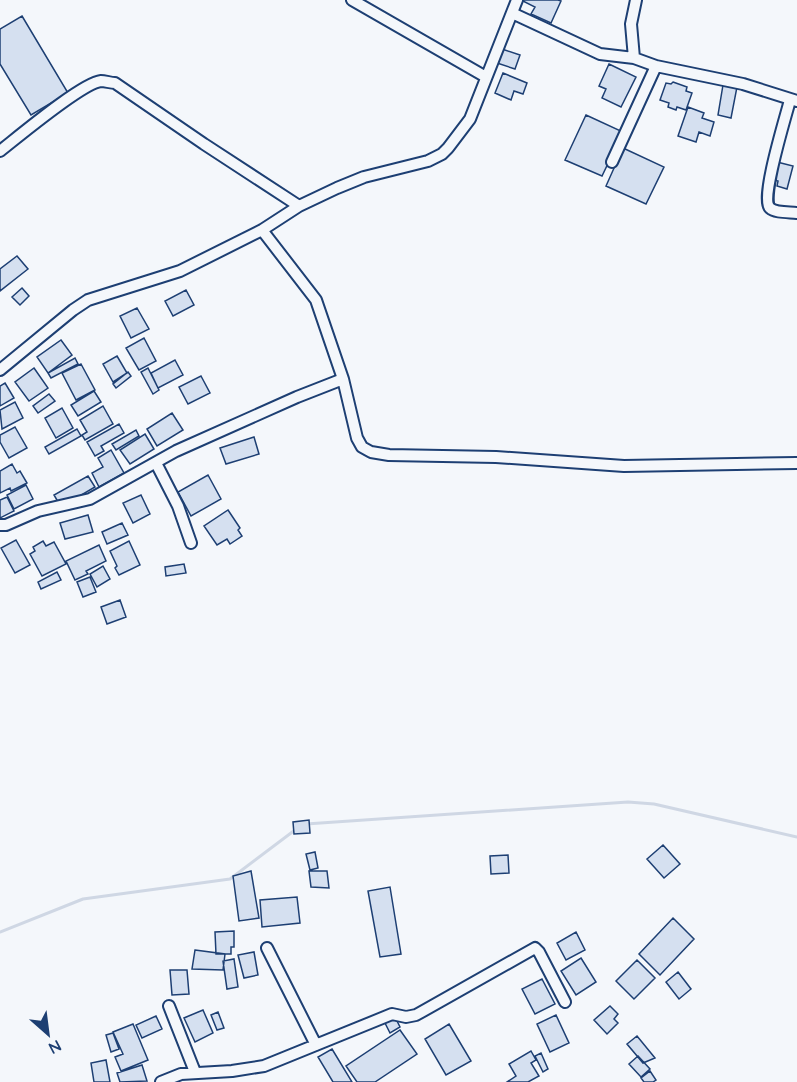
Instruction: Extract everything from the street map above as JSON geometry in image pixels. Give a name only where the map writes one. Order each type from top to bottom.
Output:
[{"type":"street","points":[[352,0],[486,77]]},
{"type":"street","points":[[0,370],[88,300],[180,272],[262,230],[299,206],[364,177],[428,161],[445,151],[470,119],[517,0]]},
{"type":"street","points":[[634,58],[631,24],[636,0]]},
{"type":"street","points":[[512,13],[600,54],[634,58],[656,66],[743,84],[794,101],[769,182],[766,202],[768,208],[772,210],[797,213]]},
{"type":"street","points":[[612,162],[656,66]]},
{"type":"street","points":[[0,151],[83,90],[100,81],[115,83],[299,206]]},
{"type":"street","points":[[262,230],[316,300],[343,379],[357,438],[362,447],[371,452],[390,455],[496,457],[624,466],[797,463]]},
{"type":"street","points":[[0,525],[6,525],[38,511],[90,499],[176,451],[343,379]]},
{"type":"street","points":[[156,463],[178,506],[191,543]]},
{"type":"street","points":[[267,948],[316,1046]]},
{"type":"street","points":[[161,1082],[181,1074],[254,1068],[316,1046],[392,1014],[406,1017],[416,1015],[535,948],[565,1002]]},
{"type":"street","points":[[170,1005],[195,1072]]},
{"type":"building","points":[[521,0],[561,1],[551,23],[531,14],[535,7]]},
{"type":"building","points":[[22,16],[68,93],[31,115],[0,64],[0,29]]},
{"type":"building","points":[[502,49],[520,55],[515,69],[497,63]]},
{"type":"building","points":[[609,64],[636,77],[621,107],[602,98],[606,89],[599,86]]},
{"type":"building","points":[[503,73],[527,83],[523,94],[514,91],[511,100],[495,93]]},
{"type":"building","points":[[673,82],[687,87],[686,91],[692,93],[686,110],[668,107],[669,103],[660,100],[666,83]]},
{"type":"building","points":[[723,85],[737,87],[731,118],[718,115]]},
{"type":"building","points":[[688,107],[704,113],[702,118],[714,122],[710,136],[699,132],[696,142],[678,136]]},
{"type":"building","points":[[586,115],[623,132],[602,176],[565,160]]},
{"type":"building","points":[[623,148],[664,167],[646,204],[606,186]]},
{"type":"building","points":[[777,162],[793,166],[787,189],[777,186],[778,181],[774,180]]},
{"type":"building","points":[[17,256],[28,269],[0,291],[0,269]]},
{"type":"building","points":[[22,288],[29,296],[20,305],[12,297]]},
{"type":"building","points":[[186,290],[194,305],[173,316],[165,301]]},
{"type":"building","points":[[137,308],[149,329],[131,338],[120,316]]},
{"type":"building","points":[[144,338],[156,361],[139,370],[126,348]]},
{"type":"building","points":[[61,340],[72,355],[48,373],[37,357]]},
{"type":"building","points":[[117,356],[127,373],[113,382],[103,364]]},
{"type":"building","points":[[75,358],[78,364],[51,378],[48,373]]},
{"type":"building","points":[[175,360],[183,375],[158,388],[151,373]]},
{"type":"building","points":[[81,364],[95,390],[76,400],[62,373]]},
{"type":"building","points":[[34,368],[48,388],[29,401],[15,382]]},
{"type":"building","points":[[148,368],[159,390],[153,394],[141,372]]},
{"type":"building","points":[[128,372],[131,376],[116,388],[113,384]]},
{"type":"building","points":[[201,376],[210,393],[188,404],[179,387]]},
{"type":"building","points":[[5,383],[14,398],[0,406],[0,386]]},
{"type":"building","points":[[94,391],[101,402],[78,416],[71,405]]},
{"type":"building","points":[[49,394],[55,401],[38,413],[33,406]]},
{"type":"building","points":[[15,402],[23,418],[2,429],[0,410]]},
{"type":"building","points":[[103,406],[113,424],[85,440],[82,435],[87,432],[80,420]]},
{"type":"building","points":[[62,408],[73,428],[56,438],[45,418]]},
{"type":"building","points":[[172,413],[183,430],[157,446],[147,429]]},
{"type":"building","points":[[119,424],[124,433],[101,446],[104,451],[95,456],[87,442]]},
{"type":"building","points":[[15,427],[27,448],[9,458],[0,442],[0,435]]},
{"type":"building","points":[[77,429],[81,436],[49,454],[45,447]]},
{"type":"building","points":[[136,430],[139,436],[116,450],[112,444]]},
{"type":"building","points":[[145,434],[154,449],[130,464],[120,450]]},
{"type":"building","points":[[254,437],[259,454],[226,464],[220,448]]},
{"type":"building","points":[[111,450],[124,473],[99,487],[92,473],[103,467],[98,458]]},
{"type":"building","points":[[12,464],[17,473],[20,471],[27,483],[11,491],[10,488],[0,493],[0,471]]},
{"type":"building","points":[[208,475],[221,499],[191,516],[178,492]]},
{"type":"building","points":[[88,476],[95,487],[61,507],[54,495]]},
{"type":"building","points":[[26,485],[33,499],[14,509],[7,495]]},
{"type":"building","points":[[141,495],[150,514],[133,523],[123,503]]},
{"type":"building","points":[[7,497],[14,511],[0,518],[0,500]]},
{"type":"building","points":[[228,510],[240,528],[238,530],[242,536],[230,544],[227,539],[217,545],[204,526]]},
{"type":"building","points":[[88,515],[93,532],[65,539],[60,523]]},
{"type":"building","points":[[122,523],[128,535],[107,544],[102,532]]},
{"type":"building","points":[[16,540],[30,565],[15,573],[1,548]]},
{"type":"building","points":[[43,541],[46,546],[54,542],[66,564],[42,576],[30,554],[35,551],[33,547]]},
{"type":"building","points":[[129,541],[140,565],[119,575],[110,551]]},
{"type":"building","points":[[99,545],[106,561],[86,571],[88,574],[75,580],[66,561]]},
{"type":"building","points":[[184,564],[186,573],[166,576],[165,567]]},
{"type":"building","points":[[103,566],[110,579],[97,587],[90,574]]},
{"type":"building","points":[[57,572],[61,580],[41,589],[38,582]]},
{"type":"building","points":[[90,577],[96,592],[83,597],[77,582]]},
{"type":"building","points":[[120,600],[126,617],[107,624],[101,607]]},
{"type":"building","points":[[309,820],[310,833],[294,834],[293,822]]},
{"type":"building","points":[[663,845],[680,864],[664,878],[647,859]]},
{"type":"building","points":[[315,852],[318,868],[310,870],[306,854]]},
{"type":"building","points":[[508,855],[509,873],[491,874],[490,856]]},
{"type":"building","points":[[251,871],[259,918],[239,921],[233,876]]},
{"type":"building","points":[[309,871],[327,871],[329,888],[311,887]]},
{"type":"building","points":[[390,887],[401,954],[380,957],[368,891]]},
{"type":"building","points":[[297,897],[300,923],[262,927],[260,900]]},
{"type":"building","points":[[673,918],[694,939],[660,975],[639,954]]},
{"type":"building","points":[[234,931],[234,947],[231,947],[231,954],[216,954],[215,932]]},
{"type":"building","points":[[576,932],[585,950],[566,960],[557,943]]},
{"type":"building","points":[[195,950],[225,954],[223,970],[192,969]]},
{"type":"building","points":[[254,952],[258,975],[244,978],[238,955]]},
{"type":"building","points":[[581,958],[596,982],[576,995],[561,971]]},
{"type":"building","points":[[234,959],[238,987],[227,989],[223,961]]},
{"type":"building","points":[[637,960],[655,978],[634,999],[616,981]]},
{"type":"building","points":[[170,970],[187,970],[189,994],[172,995]]},
{"type":"building","points":[[678,972],[691,989],[679,999],[666,982]]},
{"type":"building","points":[[542,979],[555,1004],[535,1014],[522,989]]},
{"type":"building","points":[[610,1006],[618,1014],[614,1019],[618,1023],[607,1034],[594,1020]]},
{"type":"building","points":[[203,1010],[213,1033],[195,1042],[184,1018]]},
{"type":"building","points":[[218,1012],[224,1028],[217,1030],[211,1015]]},
{"type":"building","points":[[394,1015],[400,1027],[390,1033],[384,1021]]},
{"type":"building","points":[[556,1015],[569,1043],[550,1052],[537,1024]]},
{"type":"building","points":[[156,1016],[162,1029],[142,1038],[136,1025]]},
{"type":"building","points":[[133,1024],[148,1060],[121,1071],[115,1057],[123,1054],[113,1032]]},
{"type":"building","points":[[449,1024],[471,1061],[446,1075],[425,1039]]},
{"type":"building","points":[[400,1030],[417,1054],[375,1082],[357,1082],[346,1066]]},
{"type":"building","points":[[113,1033],[119,1049],[111,1052],[106,1035]]},
{"type":"building","points":[[637,1036],[655,1058],[643,1063],[627,1044]]},
{"type":"building","points":[[332,1049],[352,1082],[333,1082],[318,1057]]},
{"type":"building","points":[[531,1051],[536,1060],[531,1063],[539,1076],[528,1082],[507,1082],[516,1076],[509,1064]]},
{"type":"building","points":[[541,1053],[548,1069],[543,1072],[535,1056]]},
{"type":"building","points":[[638,1056],[650,1069],[641,1077],[629,1064]]},
{"type":"building","points":[[106,1060],[110,1082],[94,1082],[91,1063]]},
{"type":"building","points":[[142,1065],[147,1081],[120,1082],[117,1073]]},
{"type":"building","points":[[650,1071],[656,1080],[644,1082],[641,1078]]},
{"type":"waterway","points":[[306,824],[628,802],[654,804],[797,837]]},
{"type":"waterway","points":[[0,932],[83,899],[230,879],[295,830]]}]
